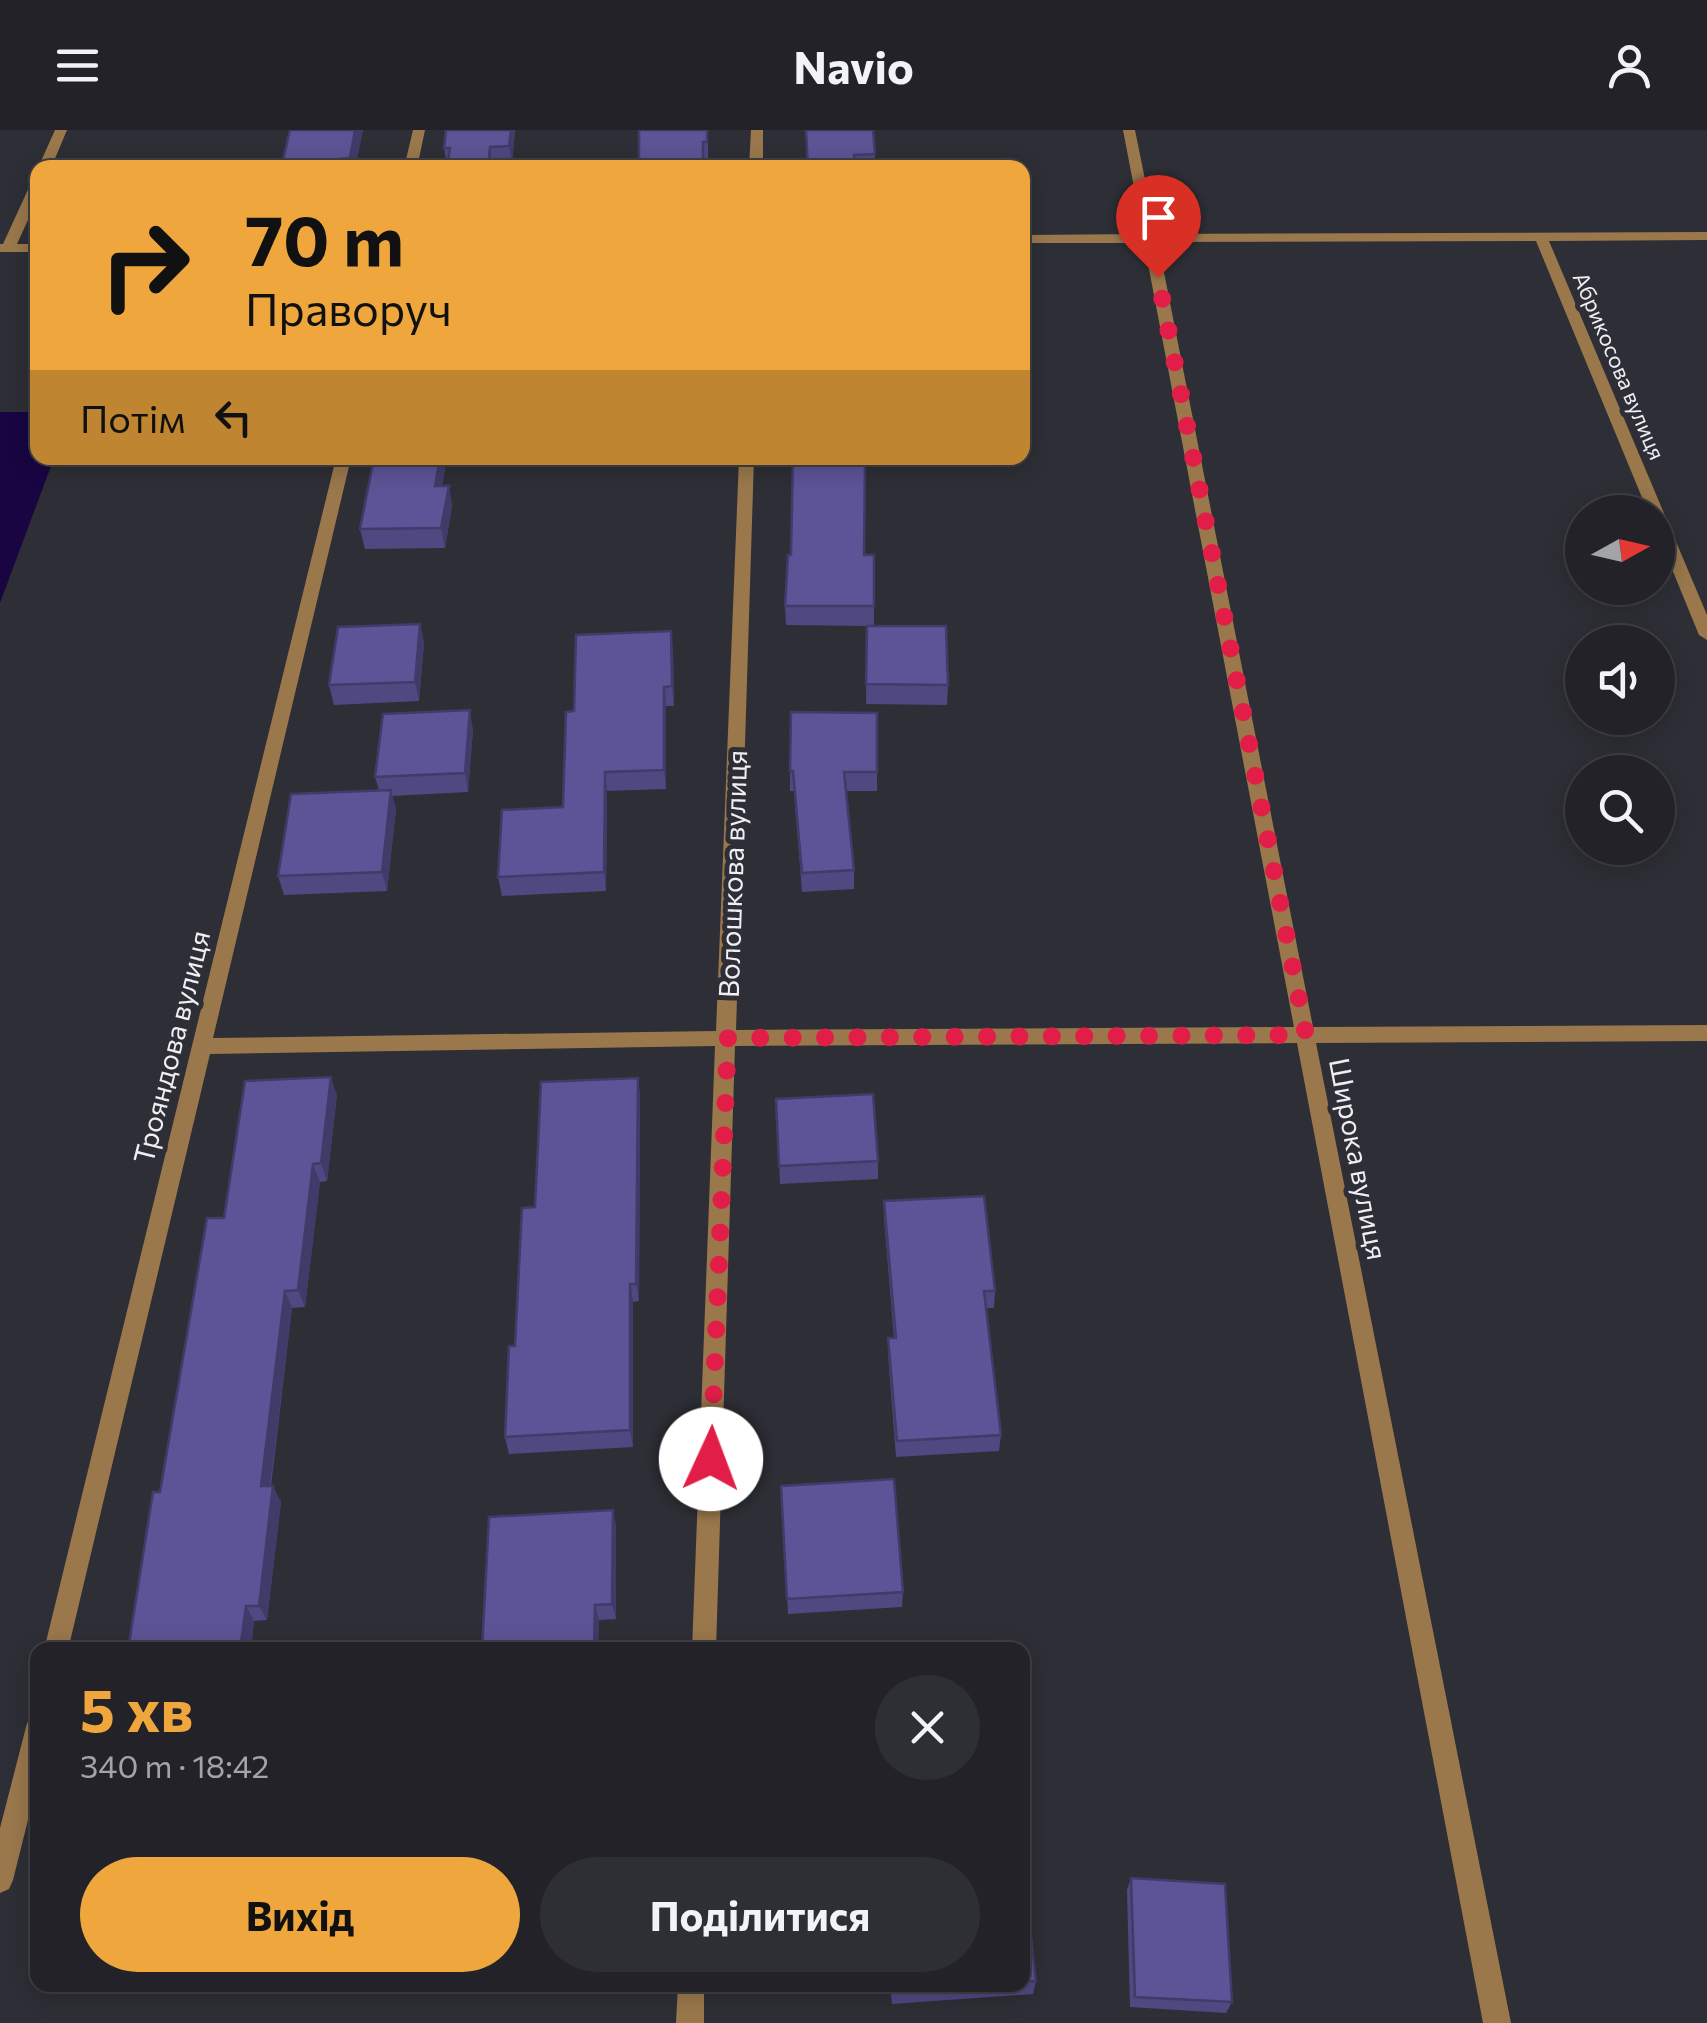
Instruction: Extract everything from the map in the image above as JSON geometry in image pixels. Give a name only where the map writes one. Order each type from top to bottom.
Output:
[{"type":"street","points":[[48,160],[61,130]]},
{"type":"street","points":[[412,160],[419,130]]},
{"type":"street","points":[[756,160],[757,130]]},
{"type":"street","name":"Широка вулиця","points":[[1130,130],[1497,2023]]},
{"type":"street","points":[[30,198],[4,248],[30,248]]},
{"type":"street","points":[[1030,239],[1707,236]]},
{"type":"street","name":"Абрикосова вулиця","points":[[1540,237],[1649,495]]},
{"type":"street","name":"Трояндова вулиця","points":[[58,1642],[340,465]]},
{"type":"street","name":"Волошкова вулиця","points":[[704,1642],[746,465]]},
{"type":"street","name":"Абрикосова вулиця","points":[[1675,558],[1707,635]]},
{"type":"street","points":[[204,1046],[728,1038],[1707,1033]]},
{"type":"street","points":[[0,1880],[30,1759]]},
{"type":"street","points":[[690,2023],[691,1992]]},
{"type":"shaded area","points":[[0,412],[30,412],[30,465],[51,465],[0,603]]},
{"type":"building","points":[[290,130],[355,130],[350,158],[283,160]]},
{"type":"building","points":[[446,130],[511,130],[509,146],[490,147],[489,160],[448,160],[450,148],[444,148]]},
{"type":"building","points":[[639,130],[707,130],[703,160],[639,160]]},
{"type":"building","points":[[806,130],[873,130],[875,154],[854,155],[854,160],[808,160]]},
{"type":"building","points":[[373,465],[439,465],[435,486],[449,486],[441,528],[360,529]]},
{"type":"building","points":[[793,465],[865,465],[864,555],[874,555],[874,606],[785,606],[791,555]]},
{"type":"building","points":[[420,624],[415,682],[329,685],[338,627]]},
{"type":"building","points":[[867,626],[946,626],[948,685],[866,684]]},
{"type":"building","points":[[671,631],[672,686],[664,687],[664,770],[605,772],[604,872],[498,877],[502,810],[563,807],[566,712],[574,711],[576,635]]},
{"type":"building","points":[[470,710],[465,773],[375,777],[383,714]]},
{"type":"building","points":[[791,712],[877,713],[877,772],[844,772],[854,870],[802,873],[790,771]]},
{"type":"building","points":[[391,790],[382,872],[278,876],[291,794]]},
{"type":"building","points":[[331,1077],[321,1163],[313,1164],[298,1290],[285,1291],[261,1486],[273,1486],[259,1606],[246,1606],[241,1642],[129,1642],[153,1492],[160,1492],[207,1218],[224,1218],[245,1081]]},
{"type":"building","points":[[638,1078],[636,1284],[630,1284],[630,1430],[505,1437],[509,1346],[515,1346],[522,1208],[535,1207],[541,1082]]},
{"type":"building","points":[[873,1094],[878,1161],[779,1166],[776,1099]]},
{"type":"building","points":[[984,1196],[995,1291],[984,1291],[1001,1435],[897,1441],[888,1338],[896,1338],[884,1201]]},
{"type":"building","points":[[894,1479],[903,1592],[787,1599],[781,1486]]},
{"type":"building","points":[[613,1510],[612,1604],[595,1605],[594,1642],[482,1642],[489,1517]]},
{"type":"building","points":[[1131,1878],[1225,1884],[1232,2002],[1135,1997]]},
{"type":"building","points":[[1030,1929],[1036,1981],[1030,1981]]},
{"type":"route","points":[[711,1459],[728,1038],[1306,1035],[1158,277]]}]
